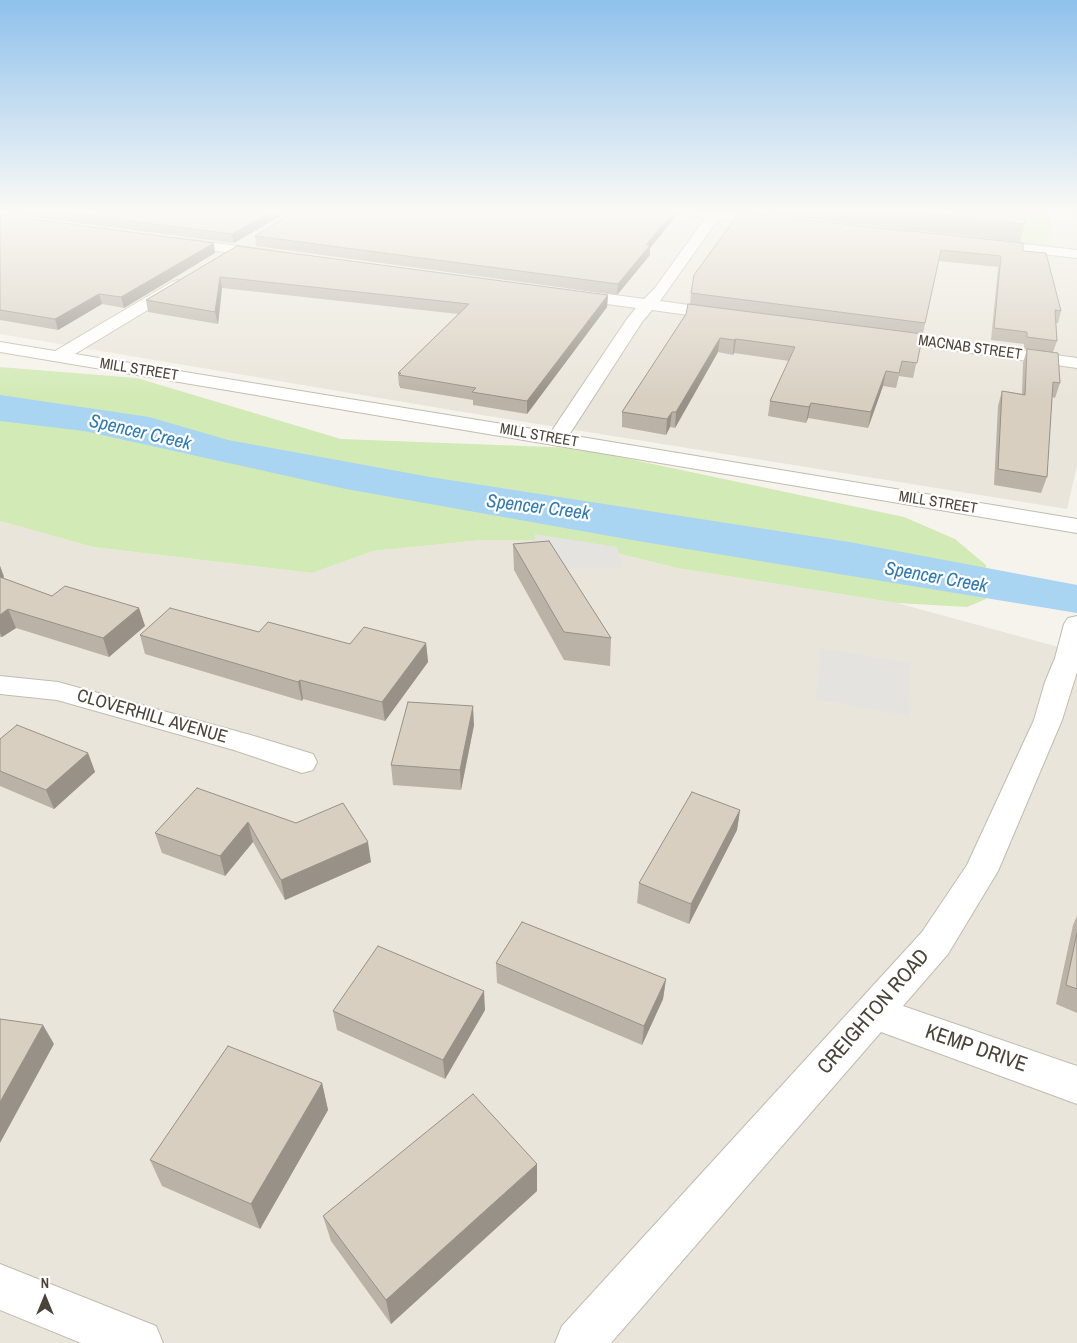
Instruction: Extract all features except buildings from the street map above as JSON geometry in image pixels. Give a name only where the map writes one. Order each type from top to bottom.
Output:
[{"type":"street","points":[[557,439],[635,319],[661,291],[673,274]]},
{"type":"street","points":[[57,357],[190,277]]},
{"type":"street","points":[[559,293],[745,318]]},
{"type":"street","name":"MACNAB STREET","points":[[872,335],[1077,363]]},
{"type":"street","name":"MILL STREET","points":[[0,347],[1077,526]]},
{"type":"street","name":"CREIGHTON ROAD","points":[[579,1343],[935,943],[981,870],[1048,720],[1073,641]]},
{"type":"street","name":"CLOVERHILL AVENUE","points":[[0,685],[58,691],[244,742],[302,762]]},
{"type":"street","name":"KEMP DRIVE","points":[[874,1013],[1077,1085]]},
{"type":"street","points":[[0,1287],[139,1343]]},
{"type":"shaded area","points":[[0,274],[1077,274],[1077,466],[1067,509],[457,411],[0,334]]},
{"type":"shaded area","points":[[0,521],[93,547],[312,573],[373,551],[482,540],[569,541],[677,568],[897,603],[1077,652],[1077,1343],[0,1343]]},
{"type":"shaded area","points":[[535,534],[617,547],[623,568],[533,569]]},
{"type":"shaded area","points":[[821,648],[911,663],[909,716],[815,699]]},
{"type":"green space","points":[[0,367],[137,378],[341,439],[577,448],[904,517],[955,539],[986,565],[986,599],[967,607],[897,603],[677,568],[568,541],[482,540],[373,551],[312,573],[93,547],[0,521]]},
{"type":"water","name":"Spencer Creek","points":[[0,395],[149,417],[228,440],[430,477],[849,542],[1077,585],[1077,613],[638,541],[346,489],[84,431],[0,421]]}]
